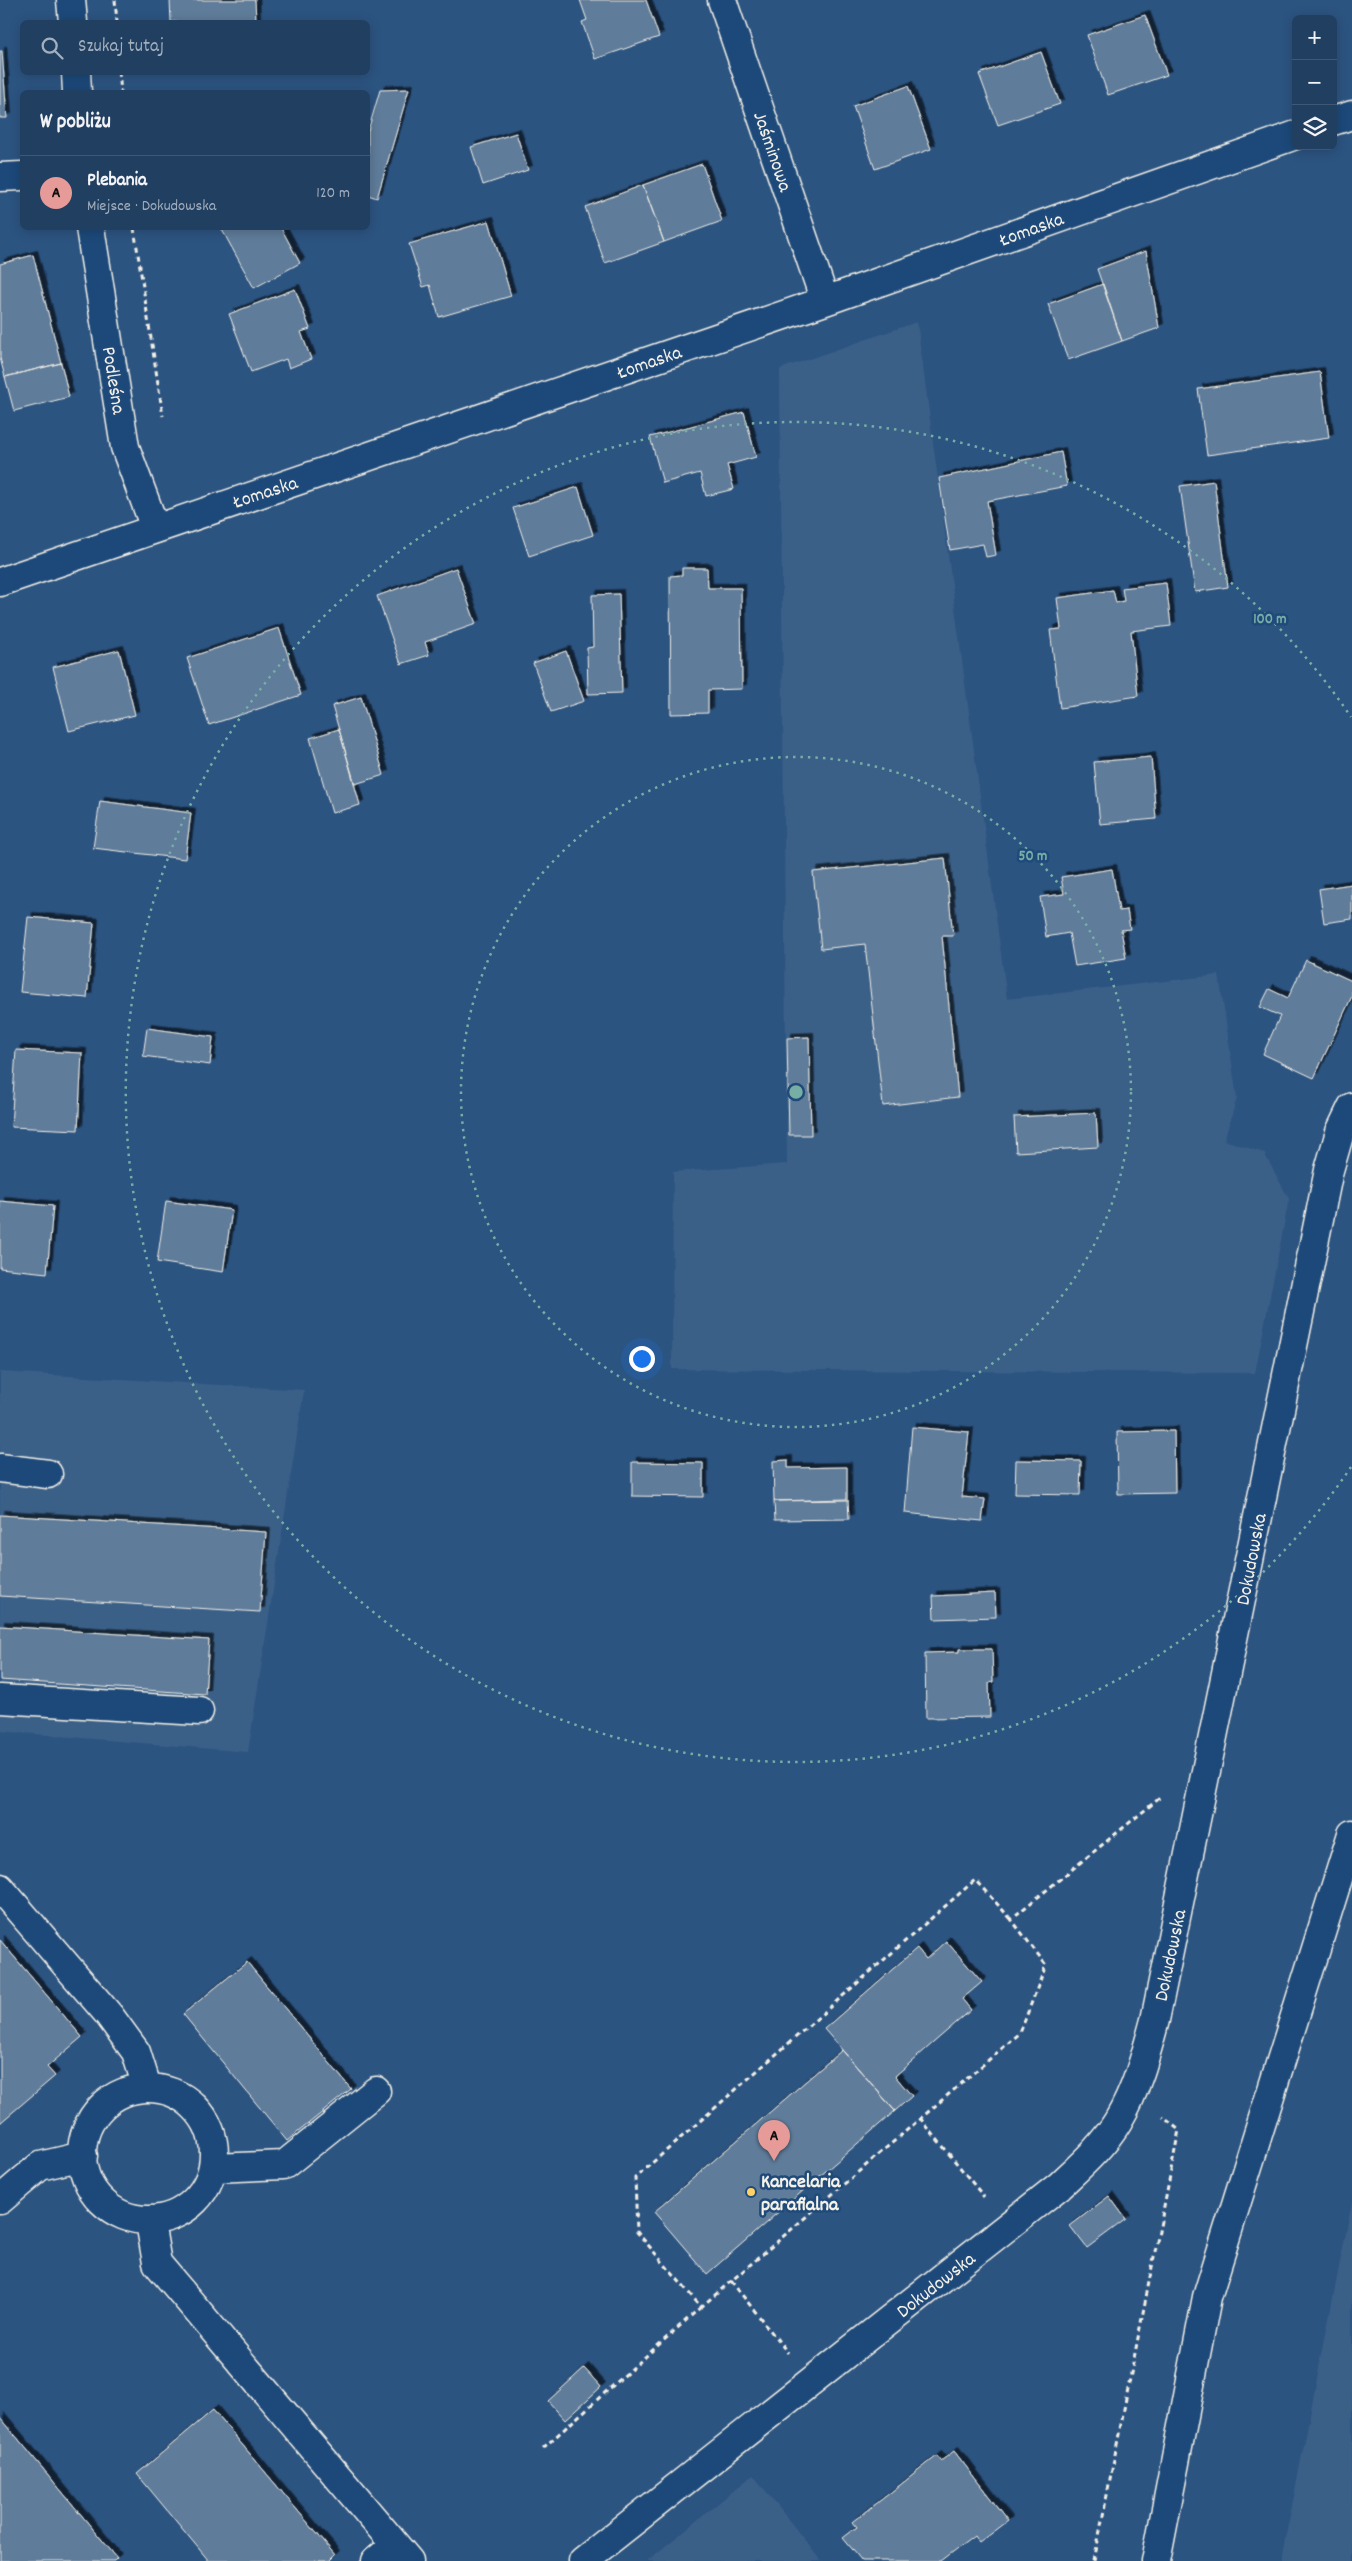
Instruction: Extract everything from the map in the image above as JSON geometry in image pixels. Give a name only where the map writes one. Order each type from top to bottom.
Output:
[{"type":"street","points":[[72,0],[73,20]]},
{"type":"street","name":"Jaśminowa","points":[[722,0],[825,301]]},
{"type":"street","points":[[76,75],[77,90]]},
{"type":"street","points":[[1337,120],[1352,115]]},
{"type":"street","name":"Łomaska","points":[[0,582],[825,301],[1292,136]]},
{"type":"street","points":[[0,177],[20,176]]},
{"type":"street","name":"Podleśna","points":[[90,230],[126,447],[154,528]]},
{"type":"street","name":"Dokudowska","points":[[583,2561],[1059,2186],[1099,2146],[1118,2122],[1141,2072],[1155,2020],[1329,1170],[1340,1132],[1352,1107]]},
{"type":"street","points":[[0,1468],[48,1474]]},
{"type":"street","points":[[0,1699],[199,1711]]},
{"type":"street","points":[[1156,2561],[1207,2297],[1352,1834]]},
{"type":"street","points":[[0,1888],[109,2015],[136,2052],[147,2087]]},
{"type":"street","points":[[147,2087],[176,2093],[200,2111],[214,2138],[214,2168],[202,2195],[179,2214],[150,2222],[121,2216],[97,2198],[83,2171],[83,2156],[82,2141],[95,2114],[118,2094],[147,2087]]},
{"type":"street","points":[[214,2168],[284,2166],[376,2091]]},
{"type":"street","points":[[0,2200],[40,2166],[83,2156]]},
{"type":"street","points":[[150,2222],[157,2263],[393,2556]]},
{"type":"path","points":[[115,0],[117,20]]},
{"type":"path","points":[[119,75],[121,90]]},
{"type":"path","points":[[134,230],[163,416]]},
{"type":"path","points":[[1012,1919],[1168,1791]]},
{"type":"path","points":[[543,2448],[702,2307],[731,2281],[1020,2033],[1046,1965],[1012,1919],[975,1880],[634,2178],[637,2232],[702,2307]]},
{"type":"path","points":[[1094,2561],[1179,2130],[1156,2111],[1130,2098]]},
{"type":"path","points":[[920,2118],[1009,2226]]},
{"type":"path","points":[[731,2281],[810,2382]]},
{"type":"shaded area","points":[[917,322],[1007,999],[1219,975],[1237,1098],[1224,1140],[1264,1153],[1289,1199],[1255,1373],[672,1369],[673,1172],[787,1164],[780,369]]},
{"type":"shaded area","points":[[0,1372],[304,1390],[248,1752],[0,1731]]},
{"type":"shaded area","points":[[1352,2202],[1352,2561],[1281,2561]]},
{"type":"shaded area","points":[[753,2475],[821,2561],[647,2561]]},
{"type":"building","points":[[170,0],[255,0],[256,20],[171,20]]},
{"type":"building","points":[[580,0],[646,0],[659,37],[595,59],[582,22],[587,20]]},
{"type":"building","points":[[1145,15],[1167,75],[1108,95],[1087,35]]},
{"type":"building","points":[[0,51],[2,51],[7,118],[0,118]]},
{"type":"building","points":[[1041,52],[1060,104],[998,125],[979,74]]},
{"type":"building","points":[[908,86],[931,149],[875,169],[853,106]]},
{"type":"building","points":[[409,89],[377,198],[370,196],[370,124],[380,90]]},
{"type":"building","points":[[516,133],[528,170],[483,185],[471,147]]},
{"type":"building","points":[[702,164],[722,221],[664,242],[643,185]]},
{"type":"building","points":[[643,185],[664,242],[605,263],[585,207]]},
{"type":"building","points":[[489,221],[511,296],[439,317],[430,285],[423,287],[409,244]]},
{"type":"building","points":[[222,230],[282,230],[300,263],[254,288]]},
{"type":"building","points":[[1146,251],[1159,328],[1122,341],[1097,269]]},
{"type":"building","points":[[33,255],[61,363],[5,377],[0,358],[0,264]]},
{"type":"building","points":[[1103,284],[1122,341],[1068,360],[1048,304]]},
{"type":"building","points":[[295,289],[310,329],[301,332],[311,359],[289,368],[286,359],[251,372],[229,314]]},
{"type":"building","points":[[61,363],[69,397],[14,411],[5,377]]},
{"type":"building","points":[[1320,372],[1329,438],[1207,455],[1198,389]]},
{"type":"building","points":[[744,412],[756,457],[727,465],[734,489],[706,496],[700,473],[663,483],[650,437]]},
{"type":"building","points":[[1061,452],[1067,486],[987,501],[996,555],[986,557],[983,544],[950,550],[939,478]]},
{"type":"building","points":[[1214,481],[1228,587],[1195,592],[1180,486]]},
{"type":"building","points":[[578,487],[593,535],[529,556],[513,508]]},
{"type":"building","points":[[456,568],[476,624],[425,642],[429,655],[401,664],[377,596]]},
{"type":"building","points":[[682,568],[707,568],[708,588],[741,588],[742,689],[708,690],[708,713],[671,714],[670,576],[682,575]]},
{"type":"building","points":[[1166,583],[1171,626],[1131,631],[1138,696],[1060,708],[1050,630],[1061,629],[1057,598],[1113,590],[1116,603],[1124,601],[1122,588]]},
{"type":"building","points":[[619,594],[622,693],[588,694],[587,648],[593,647],[592,595]]},
{"type":"building","points":[[279,628],[301,695],[209,725],[187,658]]},
{"type":"building","points":[[119,650],[135,715],[69,731],[53,667]]},
{"type":"building","points":[[566,651],[584,701],[551,712],[533,663]]},
{"type":"building","points":[[361,697],[384,775],[355,784],[332,706]]},
{"type":"building","points":[[339,729],[360,805],[332,813],[310,738]]},
{"type":"building","points":[[1151,757],[1156,819],[1100,824],[1094,762]]},
{"type":"building","points":[[100,801],[191,813],[185,859],[93,848]]},
{"type":"building","points":[[945,858],[953,936],[942,936],[958,1097],[883,1106],[865,944],[821,949],[813,872]]},
{"type":"building","points":[[1112,869],[1119,911],[1127,910],[1130,929],[1121,930],[1126,958],[1075,966],[1069,933],[1046,937],[1040,897],[1064,894],[1061,877]]},
{"type":"building","points":[[1352,884],[1352,919],[1324,923],[1319,889]]},
{"type":"building","points":[[28,917],[94,923],[87,998],[20,992]]},
{"type":"building","points":[[1306,960],[1352,981],[1352,996],[1314,1078],[1263,1054],[1280,1016],[1260,1007],[1269,989],[1288,998]]},
{"type":"building","points":[[147,1028],[213,1037],[210,1065],[143,1056]]},
{"type":"building","points":[[809,1037],[811,1135],[789,1135],[787,1038]]},
{"type":"building","points":[[16,1050],[82,1053],[78,1130],[11,1127]]},
{"type":"building","points":[[1096,1113],[1098,1147],[1016,1152],[1014,1117]]},
{"type":"building","points":[[0,1201],[53,1206],[47,1273],[0,1268]]},
{"type":"building","points":[[166,1201],[232,1210],[223,1272],[157,1262]]},
{"type":"building","points":[[912,1427],[969,1432],[962,1497],[985,1499],[982,1521],[905,1513]]},
{"type":"building","points":[[1174,1431],[1175,1493],[1118,1494],[1117,1432]]},
{"type":"building","points":[[788,1460],[788,1468],[847,1467],[847,1499],[774,1501],[773,1461]]},
{"type":"building","points":[[1016,1460],[1081,1461],[1080,1495],[1015,1494]]},
{"type":"building","points":[[632,1462],[703,1463],[703,1497],[632,1496]]},
{"type":"building","points":[[848,1500],[849,1519],[775,1520],[774,1501]]},
{"type":"building","points":[[0,1515],[266,1532],[260,1612],[0,1596]]},
{"type":"building","points":[[995,1593],[996,1617],[934,1619],[933,1596]]},
{"type":"building","points":[[0,1626],[209,1640],[205,1694],[0,1680]]},
{"type":"building","points":[[959,1649],[992,1649],[993,1682],[989,1683],[990,1717],[926,1718],[925,1653],[959,1652]]},
{"type":"building","points":[[0,1940],[82,2037],[47,2067],[55,2076],[0,2123]]},
{"type":"building","points":[[946,1941],[982,1982],[962,1999],[971,2010],[895,2076],[912,2096],[895,2111],[824,2029],[917,1948],[926,1959]]},
{"type":"building","points":[[247,1962],[351,2089],[287,2141],[183,2014]]},
{"type":"building","points":[[842,2050],[895,2111],[707,2274],[654,2212]]},
{"type":"building","points":[[1109,2196],[1126,2219],[1087,2248],[1070,2226]]},
{"type":"building","points":[[584,2368],[601,2387],[565,2420],[548,2401]]},
{"type":"building","points":[[213,2410],[335,2555],[329,2561],[209,2561],[137,2474]]},
{"type":"building","points":[[0,2417],[117,2558],[114,2561],[0,2561]]},
{"type":"building","points":[[954,2451],[1008,2521],[979,2543],[974,2536],[941,2561],[862,2561],[843,2538],[857,2527],[853,2522],[937,2456],[941,2461]]},
{"type":"place","name":"Plebania","points":[[774,2161]]},
{"type":"place","name":"Kancelaria parafialna","points":[[751,2192]]}]
